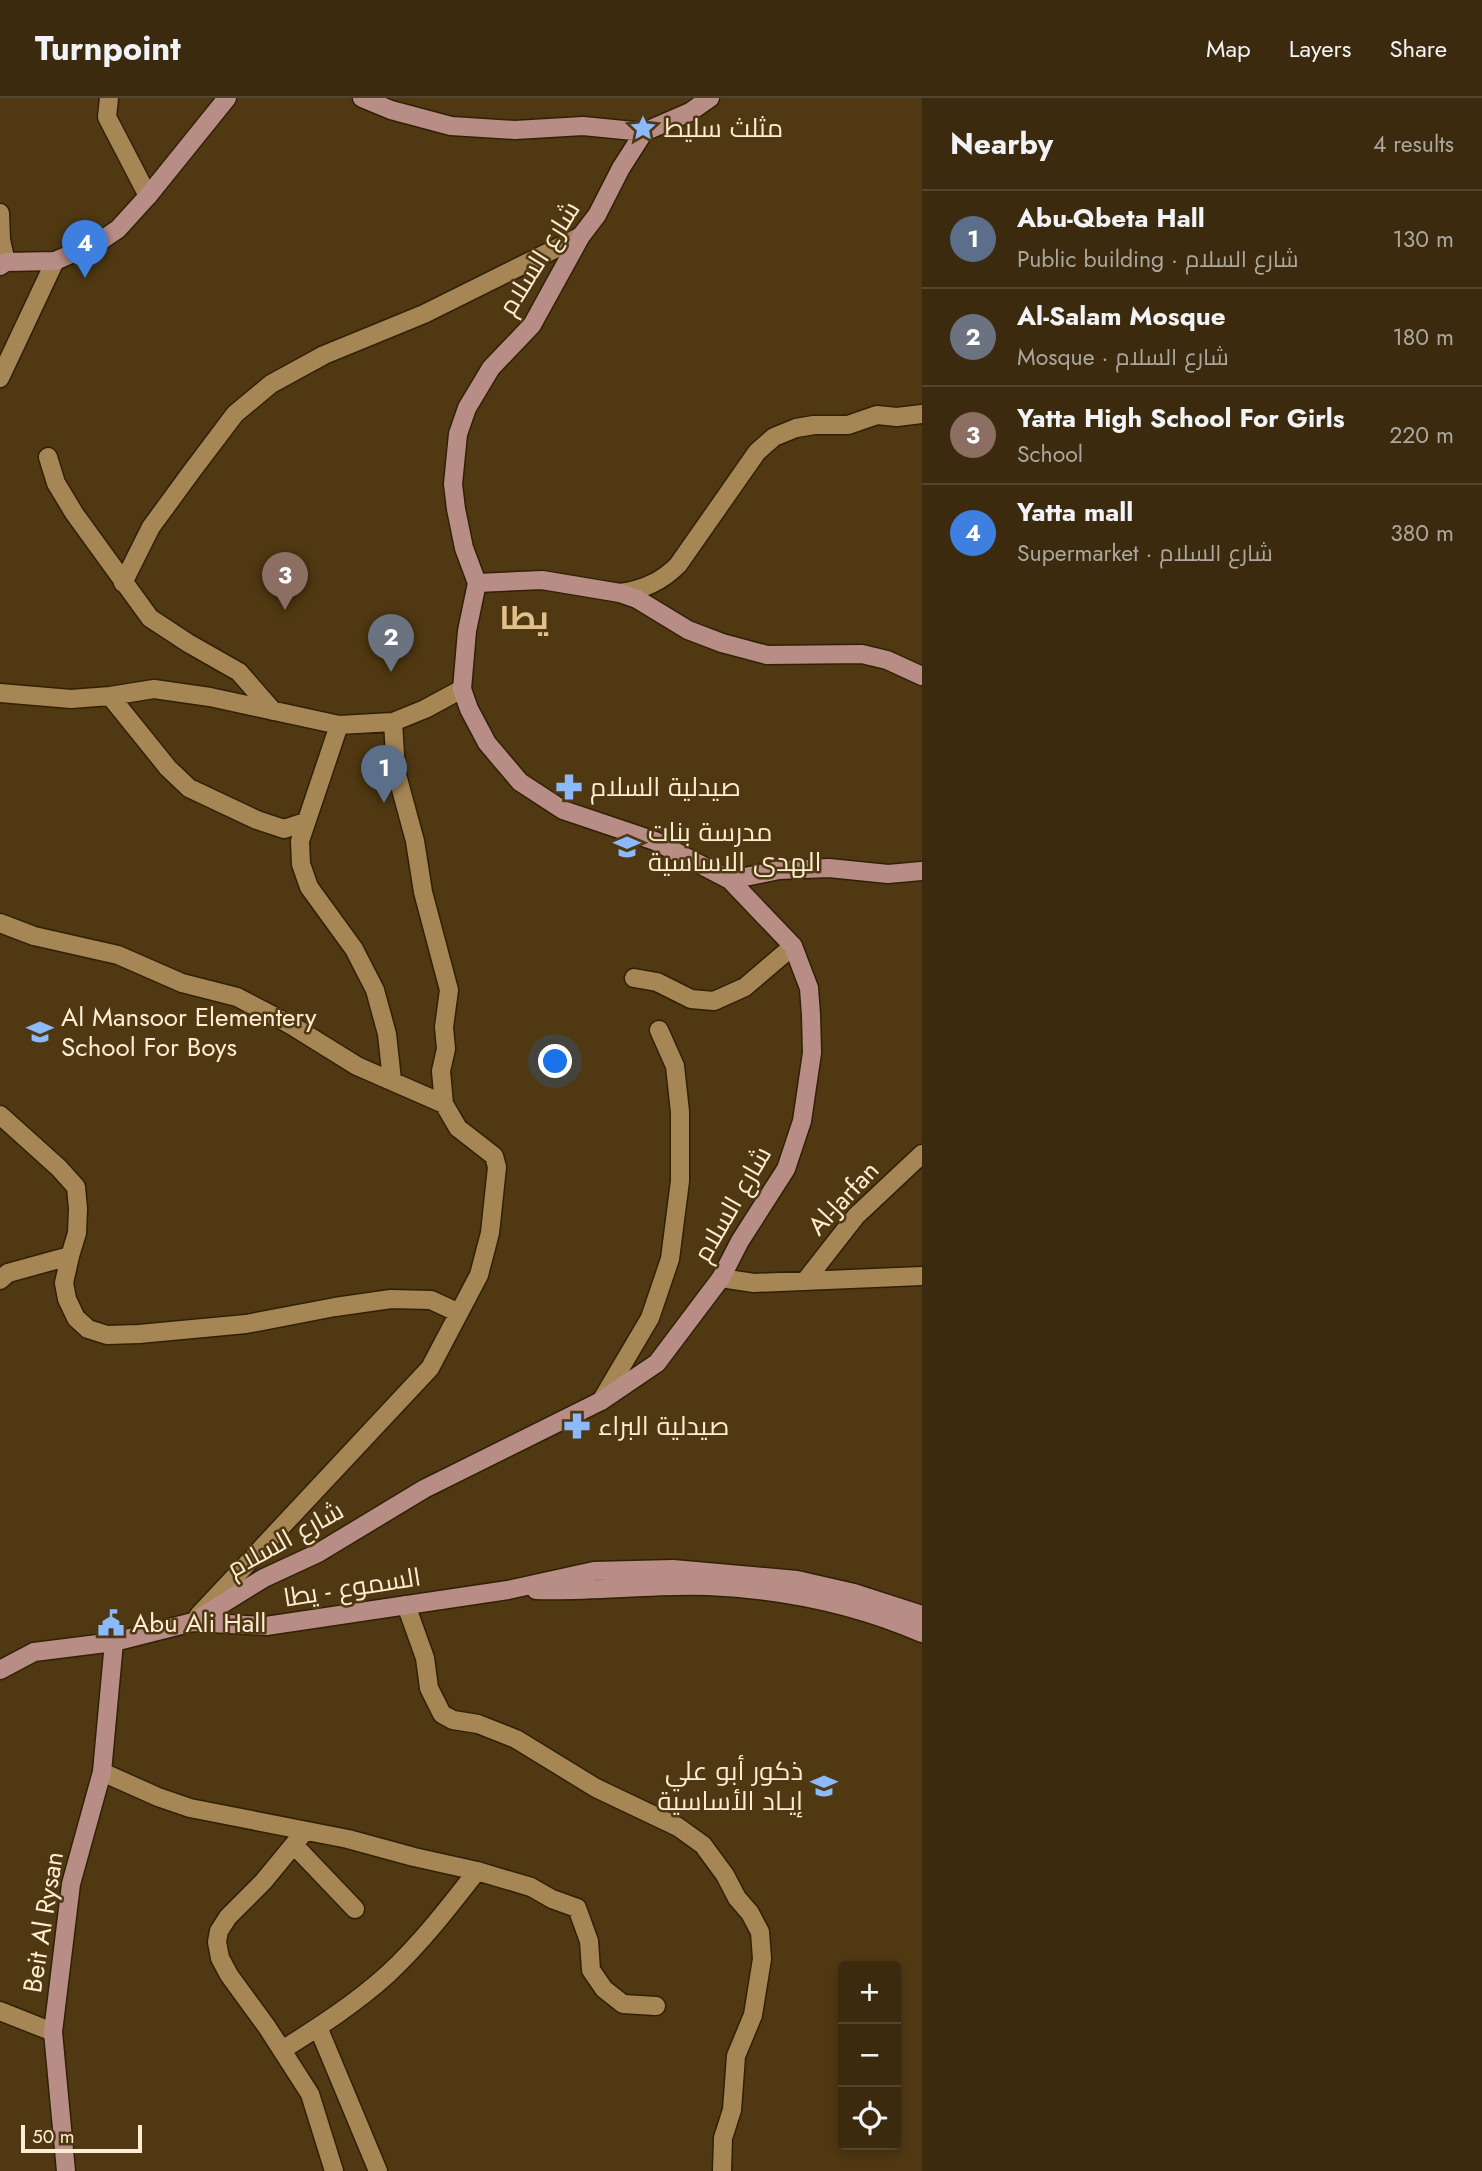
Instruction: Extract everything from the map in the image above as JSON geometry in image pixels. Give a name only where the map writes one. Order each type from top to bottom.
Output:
[{"type":"main road","points":[[3,264],[55,261],[99,242],[118,229],[227,98]]},
{"type":"main road","points":[[362,98],[391,110],[450,126],[515,131],[583,127],[644,132],[690,112],[710,98]]},
{"type":"main road","name":"شارع السلام","points":[[193,1622],[264,1578],[318,1553],[424,1489],[601,1401],[657,1363],[720,1278],[786,1169],[802,1121],[812,1053],[811,1016],[809,988],[793,946],[730,880],[655,841],[564,810],[520,782],[487,743],[462,689],[466,643],[477,583],[464,548],[456,509],[453,484],[458,434],[467,408],[491,368],[532,325],[581,236],[597,215],[621,168],[644,132]]},
{"type":"main road","points":[[477,583],[542,580],[620,593],[637,599],[688,630],[722,643],[768,655],[862,654],[887,660],[922,676]]},
{"type":"main road","points":[[730,880],[779,870],[829,868],[888,874],[922,871]]},
{"type":"main road","name":"السموع - يطا","points":[[0,1670],[34,1653],[114,1642],[193,1622],[267,1626],[508,1590],[594,1571],[673,1569],[797,1580],[854,1592],[922,1615]]},
{"type":"main road","name":"السموع - يطا","points":[[508,1590],[565,1591],[706,1586],[766,1590],[837,1604],[922,1633]]},
{"type":"main road","name":"Beit Al Rysan","points":[[66,2171],[53,2032],[71,1884],[102,1772],[114,1642]]},
{"type":"street","points":[[109,98],[107,117],[148,196]]},
{"type":"street","points":[[0,213],[3,264]]},
{"type":"street","points":[[123,583],[151,527],[164,508],[235,414],[271,384],[324,355],[424,314],[581,236]]},
{"type":"street","points":[[0,378],[55,261]]},
{"type":"street","points":[[620,593],[650,586],[678,565],[757,452],[774,437],[808,425],[848,425],[877,415],[897,417],[922,414]]},
{"type":"street","points":[[48,457],[56,483],[68,503],[150,618],[239,672],[274,711]]},
{"type":"street","points":[[0,693],[71,699],[154,689],[209,697],[339,725],[393,722],[462,689]]},
{"type":"street","points":[[110,696],[168,768],[189,788],[257,820],[284,829],[305,822]]},
{"type":"street","points":[[193,1622],[430,1368],[479,1275],[490,1233],[497,1167],[494,1156],[458,1128],[444,1104],[441,1071],[446,1049],[444,1027],[449,990],[423,892],[415,841],[396,771],[393,722]]},
{"type":"street","points":[[339,725],[305,822],[299,852],[304,876],[354,949],[370,980],[387,1034],[393,1080]]},
{"type":"street","points":[[0,923],[34,936],[118,955],[182,983],[237,997],[290,1025],[357,1066],[444,1104]]},
{"type":"street","points":[[634,978],[657,982],[691,999],[714,1001],[745,986],[793,946]]},
{"type":"street","points":[[601,1401],[650,1318],[670,1259],[680,1181],[680,1112],[675,1066],[659,1030]]},
{"type":"street","points":[[0,1115],[59,1168],[76,1187],[77,1233],[64,1283],[67,1300],[76,1318],[88,1329],[107,1335],[139,1334],[246,1324],[391,1299],[430,1300],[459,1313]]},
{"type":"street","name":"Al-Jarfan","points":[[806,1280],[856,1216],[922,1154]]},
{"type":"street","points":[[0,1280],[8,1273],[70,1256]]},
{"type":"street","points":[[720,1278],[754,1283],[922,1276]]},
{"type":"street","points":[[406,1605],[425,1658],[429,1688],[442,1714],[453,1720],[478,1724],[516,1739],[596,1788],[678,1827],[703,1845],[725,1875],[737,1898],[750,1913],[760,1932],[762,1959],[753,2015],[736,2056],[732,2110],[723,2138],[722,2171]]},
{"type":"street","points":[[102,1772],[182,1805],[300,1838],[477,1871],[531,1887],[576,1908],[589,1941],[591,1970],[604,1989],[622,2004],[656,2006]]},
{"type":"street","points":[[300,1838],[355,1909]]},
{"type":"street","points":[[300,1838],[264,1882],[228,1917],[219,1931],[217,1942],[220,1958],[229,1975],[302,2078],[313,2102],[334,2171]]},
{"type":"street","points":[[282,2050],[318,2027],[387,1975],[437,1924],[477,1871]]},
{"type":"street","points":[[0,2011],[53,2032]]},
{"type":"street","points":[[318,2027],[379,2171]]},
{"type":"place","name":"مثلث سليط","points":[[643,128]]},
{"type":"place","name":"Yatta mall","points":[[85,278]]},
{"type":"place","name":"Yatta High School For Girls","points":[[285,610]]},
{"type":"place","name":"Al-Salam Mosque","points":[[391,672]]},
{"type":"place","name":"صيدلية السلام","points":[[569,787]]},
{"type":"place","name":"Abu-Qbeta Hall","points":[[384,803]]},
{"type":"place","name":"مدرسة بنات الهدى الاساسية","points":[[627,847]]},
{"type":"place","name":"Al Mansoor Elementery School For Boys","points":[[40,1032]]},
{"type":"place","name":"صيدلية البراء","points":[[577,1426]]},
{"type":"place","name":"Abu Ali Hall","points":[[111,1623]]},
{"type":"place","name":"ذكور أبو علي إيـاد الأساسية","points":[[824,1786]]},
{"type":"district","name":"يطا","points":[[524,617]]}]
